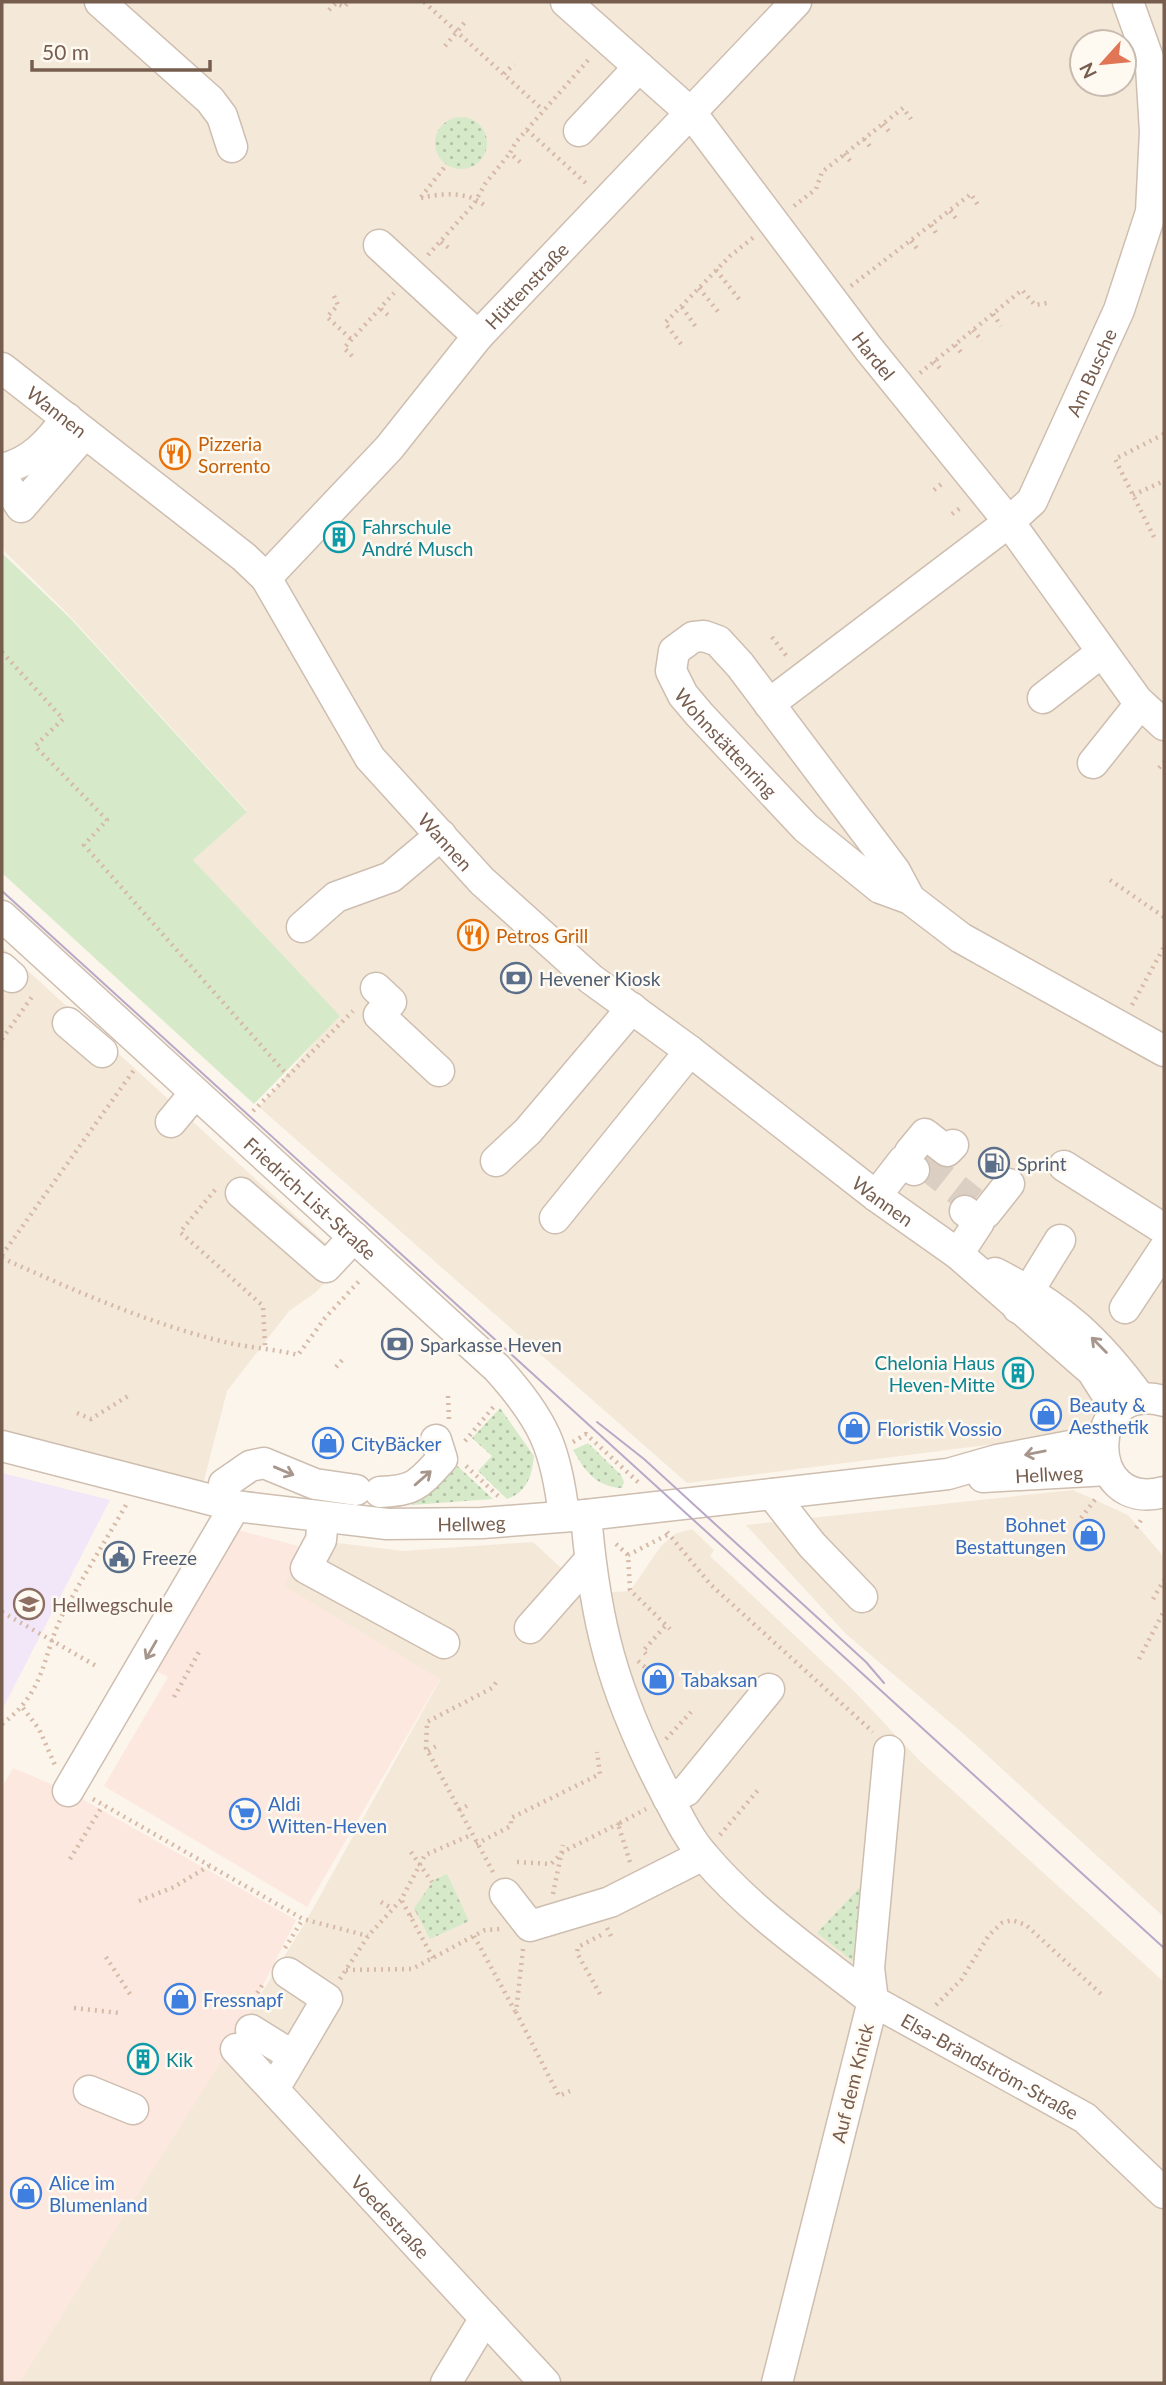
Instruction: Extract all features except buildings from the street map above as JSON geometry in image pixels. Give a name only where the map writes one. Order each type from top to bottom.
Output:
[{"type":"street","points":[[100,2],[211,100],[222,116],[232,147]]},
{"type":"street","name":"Hardel","points":[[566,2],[692,114],[832,301],[1009,522],[1140,704],[1164,725]]},
{"type":"street","name":"Hüttenstraße","points":[[266,578],[389,448],[478,336],[796,2]]},
{"type":"street","name":"Am Busche","points":[[1009,522],[1032,501],[1119,310],[1158,213],[1151,66],[1128,2]]},
{"type":"street","points":[[579,131],[639,67]]},
{"type":"street","points":[[379,245],[478,336]]},
{"type":"street","name":"Wannen","points":[[2,368],[244,557],[266,578],[370,758],[479,878],[537,932],[590,979],[690,1051],[876,1196],[1024,1299],[1092,1371],[1141,1403]]},
{"type":"street","points":[[2,469],[22,464],[50,440],[76,425]]},
{"type":"street","points":[[2,477],[21,506],[76,425]]},
{"type":"street","points":[[769,704],[1009,522]]},
{"type":"street","name":"Wohnstättenring","points":[[910,899],[895,871],[718,641],[704,636],[693,638],[674,651],[671,671],[683,695],[778,801],[880,888],[910,899],[961,938],[1164,1051]]},
{"type":"street","points":[[1043,698],[1102,652]]},
{"type":"street","points":[[1093,763],[1140,704]]},
{"type":"street","points":[[302,927],[336,897],[391,877],[441,835]]},
{"type":"street","name":"Friedrich-List-Straße","points":[[5,927],[55,965],[497,1368],[529,1406],[554,1452],[575,1516]]},
{"type":"street","points":[[376,988],[391,1002],[379,1015],[439,1072]]},
{"type":"street","points":[[496,1161],[528,1131],[632,1008]]},
{"type":"street","points":[[85,1038],[106,1011]]},
{"type":"street","points":[[555,1218],[690,1051]]},
{"type":"street","points":[[173,1124],[195,1093]]},
{"type":"street","points":[[876,1196],[914,1157],[926,1134],[947,1151],[953,1145]]},
{"type":"street","points":[[914,1157],[981,1200],[958,1254]]},
{"type":"street","points":[[1064,1166],[1164,1229]]},
{"type":"street","points":[[230,1189],[326,1267],[354,1237]]},
{"type":"street","points":[[1024,1299],[1059,1240]]},
{"type":"street","points":[[1125,1308],[1164,1249]]},
{"type":"street","points":[[1141,1403],[1110,1419],[1102,1440],[1108,1470],[1130,1490],[1163,1495]]},
{"type":"street","points":[[69,1789],[230,1495],[250,1466],[264,1463],[315,1484],[368,1491],[405,1492],[423,1480],[442,1459],[436,1440]]},
{"type":"street","name":"Hellweg","points":[[2,1446],[139,1483],[230,1495],[323,1518],[387,1524],[575,1516],[666,1521],[772,1494],[948,1474],[997,1460],[1102,1440]]},
{"type":"street","name":"Hellweg","points":[[948,1474],[1000,1478],[1108,1470]]},
{"type":"street","points":[[772,1494],[812,1545],[862,1597]]},
{"type":"street","name":"Auf dem Knick","points":[[575,1516],[590,1560],[593,1591],[612,1670],[636,1735],[668,1798],[703,1855],[780,1927],[873,2001],[777,2383]]},
{"type":"street","points":[[323,1518],[321,1540],[306,1568],[444,1643]]},
{"type":"street","points":[[530,1628],[590,1560]]},
{"type":"street","points":[[668,1798],[687,1791],[769,1689]]},
{"type":"street","points":[[873,2001],[869,1968],[889,1751]]},
{"type":"street","points":[[505,1894],[538,1924],[610,1902],[703,1855]]},
{"type":"street","points":[[274,2089],[327,1999],[288,1973]]},
{"type":"street","name":"Elsa-Brändström-Straße","points":[[873,2001],[1085,2118],[1164,2193]]},
{"type":"street","name":"Voedestraße","points":[[293,2056],[243,2039],[274,2089],[545,2383]]},
{"type":"street","points":[[89,2091],[133,2109]]},
{"type":"street","points":[[446,2383],[485,2318]]},
{"type":"path","points":[[329,10],[336,3],[344,7],[349,2]]},
{"type":"path","points":[[424,2],[542,110]]},
{"type":"path","points":[[445,46],[465,22]]},
{"type":"path","points":[[520,162],[510,153],[542,110],[608,40]]},
{"type":"path","points":[[504,75],[514,64]]},
{"type":"path","points":[[681,344],[665,323],[716,270],[816,189],[822,172],[864,138],[903,108],[911,119]]},
{"type":"path","points":[[883,124],[891,134]]},
{"type":"path","points":[[527,130],[607,203]]},
{"type":"path","points":[[864,138],[872,149]]},
{"type":"path","points":[[844,154],[853,164]]},
{"type":"path","points":[[447,164],[421,198],[432,195],[470,196],[485,206]]},
{"type":"path","points":[[832,301],[971,194],[978,205]]},
{"type":"path","points":[[950,211],[958,220]]},
{"type":"path","points":[[931,225],[938,236]]},
{"type":"path","points":[[911,240],[919,251]]},
{"type":"path","points":[[441,242],[450,249]]},
{"type":"path","points":[[716,270],[739,299]]},
{"type":"path","points":[[699,288],[720,314]]},
{"type":"path","points":[[901,389],[1022,290],[1035,305],[1047,303]]},
{"type":"path","points":[[334,296],[338,305],[327,317],[352,340]]},
{"type":"path","points":[[682,307],[698,330]]},
{"type":"path","points":[[381,309],[389,316]]},
{"type":"path","points":[[993,314],[1001,326]]},
{"type":"path","points":[[973,330],[982,341]]},
{"type":"path","points":[[955,345],[963,355]]},
{"type":"path","points":[[934,361],[942,371]]},
{"type":"path","points":[[1154,537],[1115,459],[1164,434]]},
{"type":"path","points":[[1133,495],[1164,481]]},
{"type":"path","points":[[2,652],[63,719],[35,746],[107,820],[84,845],[288,1076]]},
{"type":"path","points":[[1159,768],[1164,762]]},
{"type":"path","points":[[1110,880],[1164,917]]},
{"type":"path","points":[[1120,1027],[1164,947]]},
{"type":"path","points":[[2,1039],[55,965]]},
{"type":"path","points":[[236,1130],[376,988]]},
{"type":"path","points":[[148,1049],[2,1256],[91,1298],[230,1343],[265,1346],[298,1355],[325,1318],[379,1259]]},
{"type":"path","points":[[230,1189],[180,1231],[263,1306],[265,1346]]},
{"type":"path","points":[[336,1367],[344,1358]]},
{"type":"path","points":[[76,1413],[91,1419],[128,1396]]},
{"type":"path","points":[[583,1437],[586,1434],[625,1471]]},
{"type":"path","points":[[463,1463],[525,1520]]},
{"type":"path","points":[[2,1724],[23,1708],[54,1642],[64,1611],[139,1483]]},
{"type":"path","points":[[646,1654],[643,1650],[668,1627],[630,1590],[628,1555],[666,1521],[711,1585],[870,1728],[889,1751]]},
{"type":"path","points":[[1153,1599],[1164,1580]]},
{"type":"path","points":[[1139,1659],[1164,1611]]},
{"type":"path","points":[[2,1612],[98,1667]]},
{"type":"path","points":[[174,1697],[199,1652]]},
{"type":"path","points":[[635,1658],[653,1674]]},
{"type":"path","points":[[498,1681],[492,1688],[427,1722],[428,1751],[505,1894]]},
{"type":"path","points":[[23,1708],[45,1742]]},
{"type":"path","points":[[428,1751],[438,1745]]},
{"type":"path","points":[[476,1844],[511,1826],[511,1818],[600,1774],[597,1752]]},
{"type":"path","points":[[69,1789],[103,1805],[303,1919],[368,1936]]},
{"type":"path","points":[[703,1855],[758,1790]]},
{"type":"path","points":[[459,1810],[470,1804]]},
{"type":"path","points":[[70,1859],[103,1805]]},
{"type":"path","points":[[517,1862],[551,1864],[563,1848],[617,1821],[625,1852],[643,1885]]},
{"type":"path","points":[[471,1835],[425,1855],[401,1900],[368,1936],[346,1969],[412,1969],[485,1930],[538,1924]]},
{"type":"path","points":[[516,2012],[519,1961],[538,1924],[563,1848]]},
{"type":"path","points":[[411,1852],[421,1862],[432,1882]]},
{"type":"path","points":[[139,1901],[174,1887],[210,1866]]},
{"type":"path","points":[[401,1900],[433,1958]]},
{"type":"path","points":[[382,1902],[393,1909]]},
{"type":"path","points":[[410,1916],[417,1912]]},
{"type":"path","points":[[913,2023],[940,2003],[961,1980],[989,1935],[1002,1923],[1012,1920],[1026,1925],[1102,1995]]},
{"type":"path","points":[[600,1994],[577,1953],[578,1947],[619,1925]]},
{"type":"path","points":[[474,1936],[559,2096],[570,2091]]},
{"type":"path","points":[[106,1957],[130,1994]]},
{"type":"path","points":[[74,2008],[119,2012]]},
{"type":"path","points":[[525,2031],[533,2027]]},
{"type":"shaded area","points":[[2,2],[1164,2],[1164,1406],[1042,1438],[687,1483],[259,1107],[338,1015],[193,860],[247,811],[67,613],[2,549]]},
{"type":"shaded area","points":[[2,947],[345,1261],[316,1292],[289,1311],[227,1391],[203,1484],[2,1431]]},
{"type":"shaded area","name":"Hellwegschule","points":[[2,1473],[110,1500],[3,1708],[2,1707]]},
{"type":"shaded area","points":[[1073,1490],[1128,1515],[1164,1557],[1164,1917],[966,1736],[846,1634],[746,1525]]},
{"type":"shaded area","points":[[231,1528],[306,1548],[284,1586],[440,1679],[307,1907],[104,1786],[168,1677],[149,1667]]},
{"type":"shaded area","points":[[692,1529],[714,1550],[710,1556],[853,1690],[920,1761],[1164,1982],[1164,2383],[19,2383],[305,1923],[440,1680],[283,1586],[306,1548],[330,1542],[403,1551],[533,1542],[573,1579],[577,1594],[630,1591],[661,1546],[675,1534]]},
{"type":"shaded area","points":[[13,1768],[68,1791],[296,1920],[239,2033],[19,2383],[2,2383],[2,1787]]},
{"type":"green space","points":[[461,117],[480,124],[487,143],[480,162],[461,169],[442,162],[435,143],[442,124]]},
{"type":"green space","points":[[2,553],[70,618],[247,812],[193,860],[340,1016],[254,1104],[2,873]]},
{"type":"green space","points":[[500,1408],[534,1456],[532,1470],[524,1488],[507,1499],[478,1471],[492,1456],[472,1438]]},
{"type":"green space","points":[[588,1443],[621,1475],[624,1482],[622,1488],[598,1481],[582,1465],[573,1450]]},
{"type":"green space","points":[[451,1460],[493,1499],[411,1505]]},
{"type":"green space","points":[[447,1874],[469,1921],[430,1939],[414,1908],[434,1880]]},
{"type":"green space","points":[[860,1887],[867,1893],[859,1966],[817,1933]]},
{"type":"tunnel","points":[[921,1161],[973,1202]]},
{"type":"tram line","points":[[2,891],[1164,1948]]},
{"type":"tram line","points":[[597,1422],[644,1459],[866,1662],[884,1683]]},
{"type":"place","name":"Pizzeria Sorrento","points":[[175,454]]},
{"type":"place","name":"Fahrschule André Musch","points":[[339,537]]},
{"type":"place","name":"Petros Grill","points":[[473,935]]},
{"type":"place","name":"Hevener Kiosk","points":[[516,978]]},
{"type":"place","name":"Sprint","points":[[994,1163]]},
{"type":"place","name":"Sparkasse Heven","points":[[397,1344]]},
{"type":"place","name":"Chelonia Haus Heven-Mitte","points":[[1018,1373]]},
{"type":"place","name":"Beauty & Aesthetik","points":[[1046,1415]]},
{"type":"place","name":"Floristik Vossio","points":[[854,1428]]},
{"type":"place","name":"CityBäcker","points":[[328,1443]]},
{"type":"place","name":"Bohnet Bestattungen","points":[[1089,1535]]},
{"type":"place","name":"Freeze","points":[[119,1557]]},
{"type":"place","name":"Hellwegschule","points":[[29,1604]]},
{"type":"place","name":"Tabaksan","points":[[658,1679]]},
{"type":"place","name":"Aldi Witten-Heven","points":[[245,1814]]},
{"type":"place","name":"Fressnapf","points":[[180,1999]]},
{"type":"place","name":"Kik","points":[[143,2059]]},
{"type":"place","name":"Alice im Blumenland","points":[[26,2193]]}]
